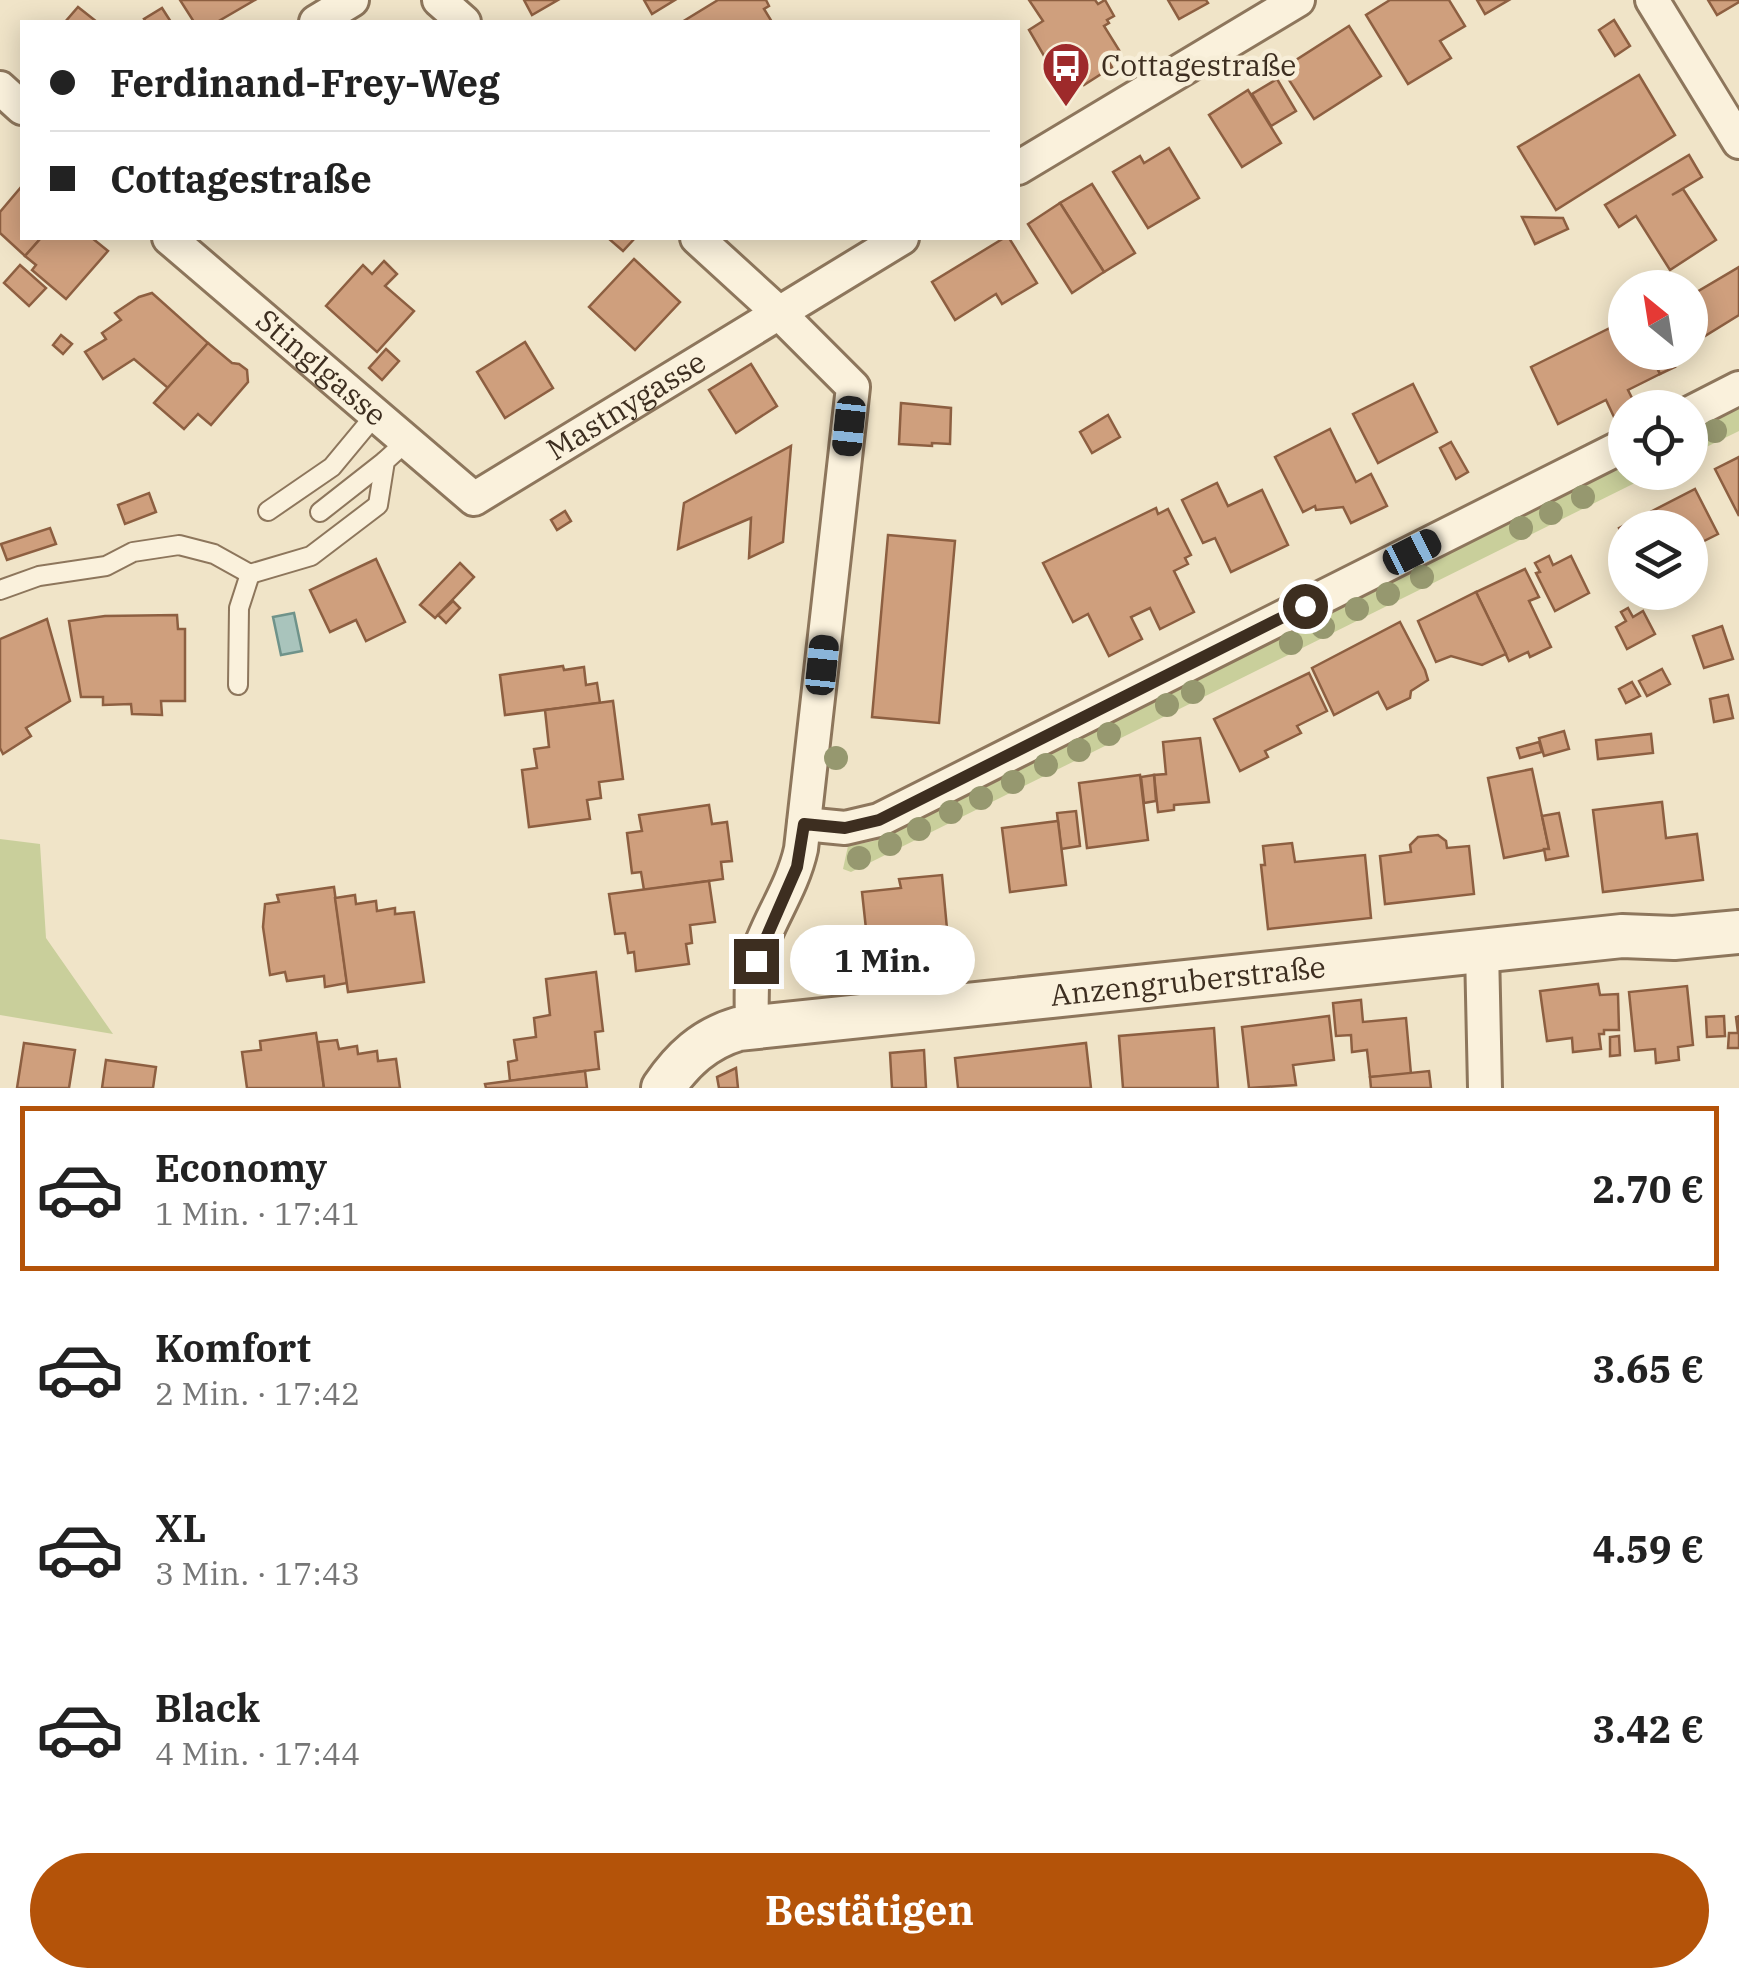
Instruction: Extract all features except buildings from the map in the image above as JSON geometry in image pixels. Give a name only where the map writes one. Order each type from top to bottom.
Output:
[{"type":"street","points":[[319,20],[352,0]]},
{"type":"street","points":[[439,0],[462,20]]},
{"type":"street","points":[[1020,167],[1298,0]]},
{"type":"street","points":[[1652,0],[1739,142]]},
{"type":"street","points":[[0,88],[20,106]]},
{"type":"street","name":"Stinglgasse","points":[[172,240],[376,414],[396,451],[474,499]]},
{"type":"street","points":[[663,1088],[685,1060],[707,1042],[752,1027],[756,961],[797,867],[853,387],[699,240]]},
{"type":"street","points":[[778,312],[899,240]]},
{"type":"street","name":"Mastnygasse","points":[[474,499],[778,312]]},
{"type":"street","points":[[1708,404],[1739,388]]},
{"type":"street","points":[[804,824],[845,828],[879,820],[1608,455]]},
{"type":"street","name":"Anzengruberstraße","points":[[752,1027],[1622,936],[1676,923],[1739,916]]},
{"type":"street","name":"Anzengruberstraße","points":[[1622,936],[1674,938],[1739,932]]},
{"type":"street","points":[[1482,950],[1485,1088]]},
{"type":"lane","points":[[268,511],[332,467],[376,414]]},
{"type":"lane","points":[[320,512],[396,451]]},
{"type":"lane","points":[[0,590],[40,576],[106,566],[133,552],[178,545],[214,554],[250,574],[311,556],[378,505],[396,451]]},
{"type":"lane","points":[[238,685],[239,608],[250,574]]},
{"type":"green space","points":[[1739,407],[1739,431],[1708,446],[1708,422]]},
{"type":"green space","points":[[1608,473],[1608,490],[1621,490],[851,872],[843,869],[848,846],[874,841]]},
{"type":"green space","points":[[0,839],[40,844],[46,938],[113,1034],[0,1015]]},
{"type":"water","points":[[294,613],[302,651],[281,655],[273,617]]},
{"type":"place","name":"Cottagestraße","points":[[1066,108]]},
{"type":"route","points":[[756,961],[797,867],[804,824],[845,828],[879,820],[1305,606]]}]
